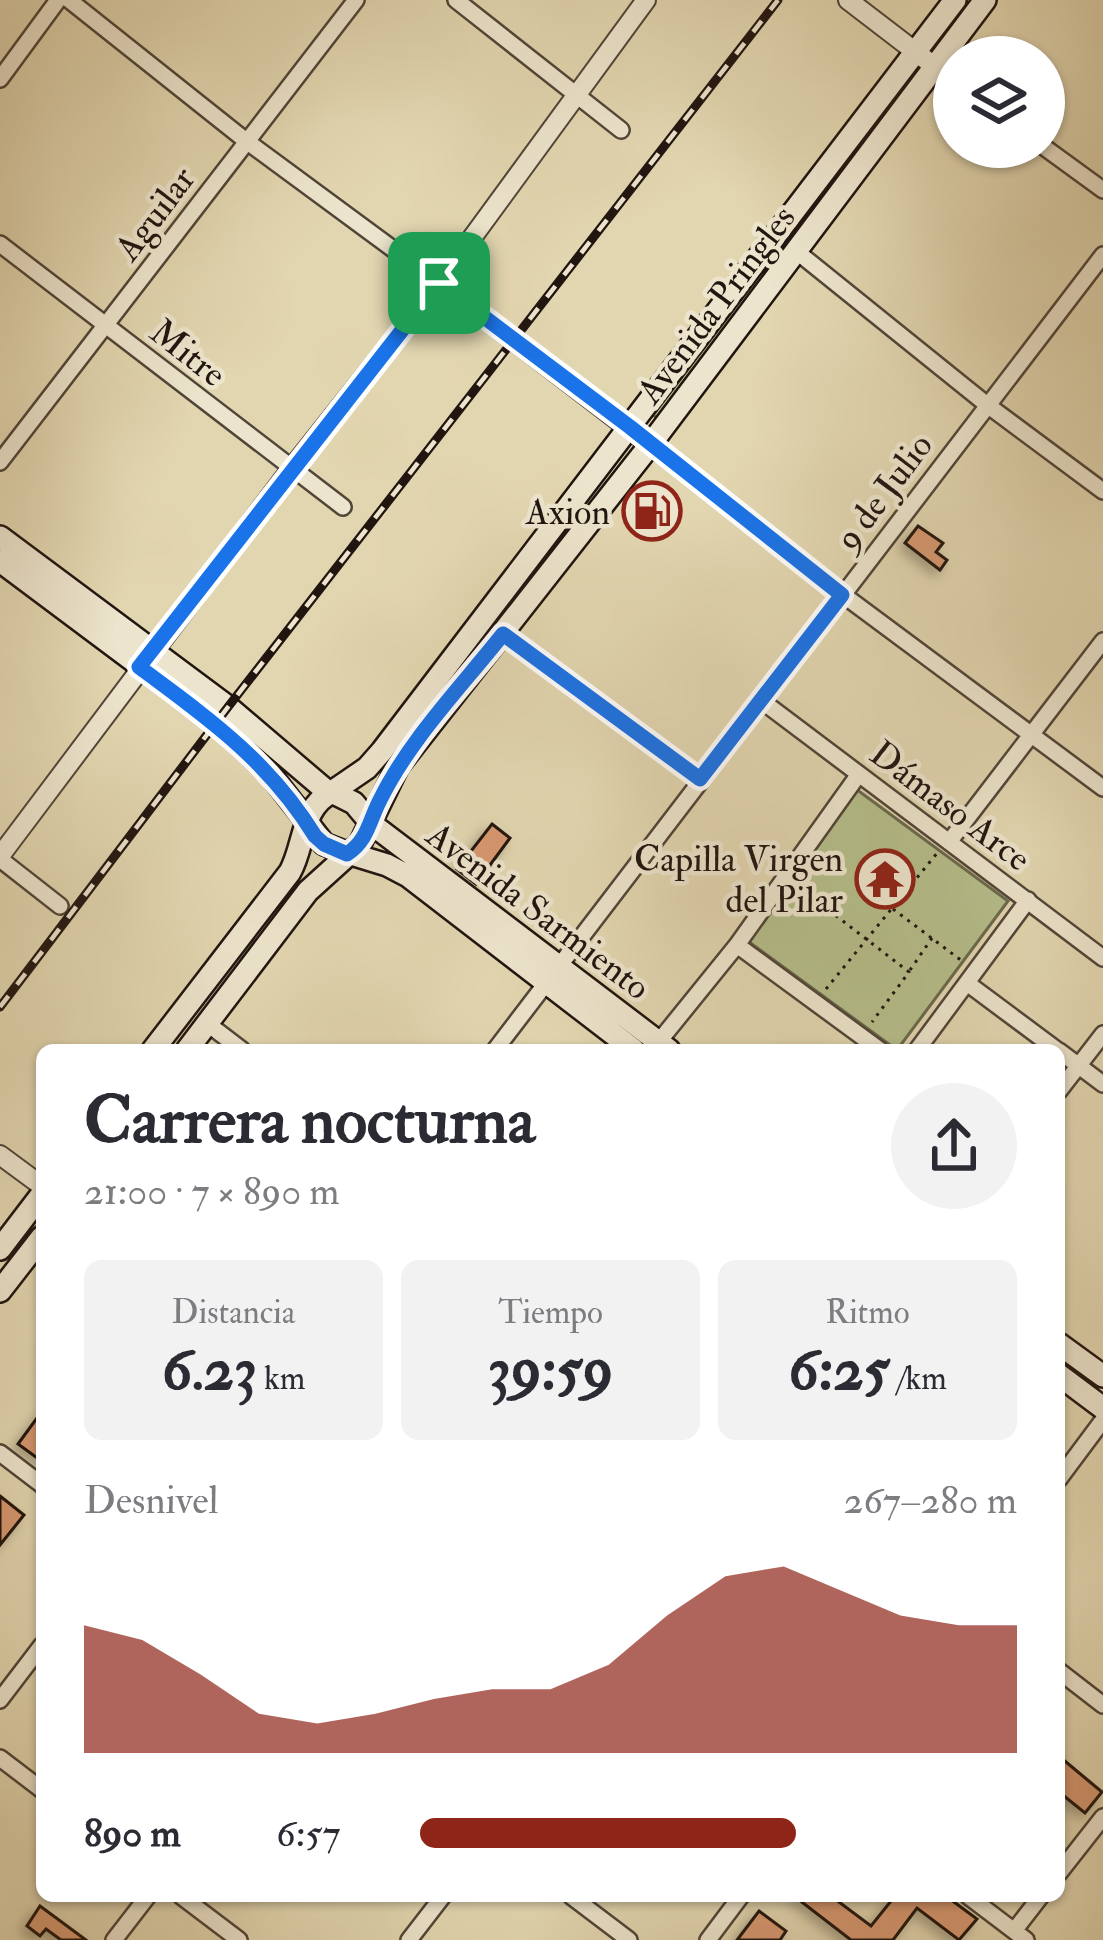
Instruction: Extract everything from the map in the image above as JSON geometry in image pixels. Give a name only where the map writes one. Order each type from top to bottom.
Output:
[{"type":"main road","name":"Avenida Pringles","points":[[330,793],[367,768],[382,751],[955,0]]},
{"type":"main road","name":"Avenida Pringles","points":[[957,36],[985,0]]},
{"type":"main road","name":"Avenida Pringles","points":[[369,821],[398,766],[650,445],[933,67]]},
{"type":"main road","points":[[0,537],[226,730],[270,774],[324,844],[348,853]]},
{"type":"main road","points":[[0,561],[146,659],[330,793],[355,803],[369,821],[366,836],[308,891],[192,1044]]},
{"type":"main road","points":[[158,1044],[290,872],[306,821],[320,799],[330,793]]},
{"type":"main road","name":"Avenida Sarmiento","points":[[369,821],[553,974],[628,1044]]},
{"type":"main road","name":"Avenida Sarmiento","points":[[348,853],[408,876],[656,1044]]},
{"type":"main road","points":[[0,1249],[36,1198]]},
{"type":"main road","points":[[0,1291],[36,1245]]},
{"type":"main road","points":[[1065,1348],[1103,1376]]},
{"type":"main road","points":[[1065,1380],[1103,1408]]},
{"type":"street","points":[[0,79],[58,0]]},
{"type":"street","points":[[69,0],[245,140],[630,427],[842,595],[1103,788]]},
{"type":"street","name":"Aguilar","points":[[0,462],[356,0]]},
{"type":"street","points":[[456,0],[621,130]]},
{"type":"street","points":[[60,906],[0,858],[291,469],[439,283],[646,0]]},
{"type":"street","points":[[848,0],[933,65]]},
{"type":"street","points":[[1065,162],[1103,190]]},
{"type":"street","name":"Mitre","points":[[0,244],[343,507]]},
{"type":"street","points":[[796,251],[1103,491]]},
{"type":"street","name":"9 de Julio","points":[[500,1044],[1103,256]]},
{"type":"street","points":[[503,634],[700,779]]},
{"type":"street","points":[[944,846],[1103,641]]},
{"type":"street","name":"Dámaso Arce","points":[[762,701],[860,774],[944,846],[1028,900],[1103,958]]},
{"type":"street","points":[[662,1044],[860,774]]},
{"type":"street","points":[[921,1044],[1028,900]]},
{"type":"street","points":[[736,945],[872,1044]]},
{"type":"street","points":[[967,983],[1049,1044]]},
{"type":"street","points":[[208,1024],[234,1044]]},
{"type":"street","points":[[1065,1084],[1103,1034]]},
{"type":"street","points":[[1065,1056],[1103,1084]]},
{"type":"street","points":[[0,1156],[36,1185]]},
{"type":"street","points":[[1065,1471],[1103,1420]]},
{"type":"street","points":[[0,1453],[36,1480]]},
{"type":"street","points":[[0,1700],[36,1653]]},
{"type":"street","points":[[1065,1676],[1103,1705]]},
{"type":"street","points":[[0,1758],[36,1785]]},
{"type":"street","points":[[1065,1865],[1103,1816]]},
{"type":"street","points":[[114,1940],[143,1902]]},
{"type":"street","points":[[189,1902],[238,1940]]},
{"type":"street","points":[[410,1940],[438,1902]]},
{"type":"street","points":[[579,1902],[628,1940]]},
{"type":"street","points":[[708,1940],[736,1902]]},
{"type":"street","points":[[976,1902],[1020,1935],[1038,1902]]},
{"type":"path","points":[[821,995],[944,846]]},
{"type":"path","points":[[789,880],[909,972]]},
{"type":"path","points":[[892,908],[963,961]]},
{"type":"path","points":[[867,1028],[932,938]]},
{"type":"green space","points":[[909,72],[914,76],[658,419],[653,415]]},
{"type":"green space","points":[[856,789],[1008,901],[901,1044],[889,1044],[745,939]]},
{"type":"building","points":[[918,526],[943,543],[936,552],[947,560],[940,570],[905,543]]},
{"type":"building","points":[[492,824],[510,838],[476,884],[457,869]]},
{"type":"building","points":[[36,1419],[36,1457],[18,1444]]},
{"type":"building","points":[[0,1496],[24,1515],[0,1545]]},
{"type":"building","points":[[1065,1761],[1102,1792],[1085,1813],[1065,1797]]},
{"type":"building","points":[[802,1902],[839,1902],[871,1926],[890,1902],[954,1902],[977,1919],[959,1940],[917,1908],[893,1940],[851,1940]]},
{"type":"building","points":[[40,1906],[86,1940],[61,1940],[46,1929],[40,1936],[27,1926]]},
{"type":"building","points":[[759,1911],[786,1931],[780,1940],[737,1940]]},
{"type":"railway","points":[[0,1007],[778,0]]},
{"type":"place","name":"Axion","points":[[652,511]]},
{"type":"place","name":"Capilla Virgen del Pilar","points":[[885,879]]},
{"type":"route","points":[[439,283],[842,595],[700,779],[503,634],[398,766],[369,820],[366,836],[347,854],[315,836],[270,774],[226,730],[139,667],[439,283]]}]
